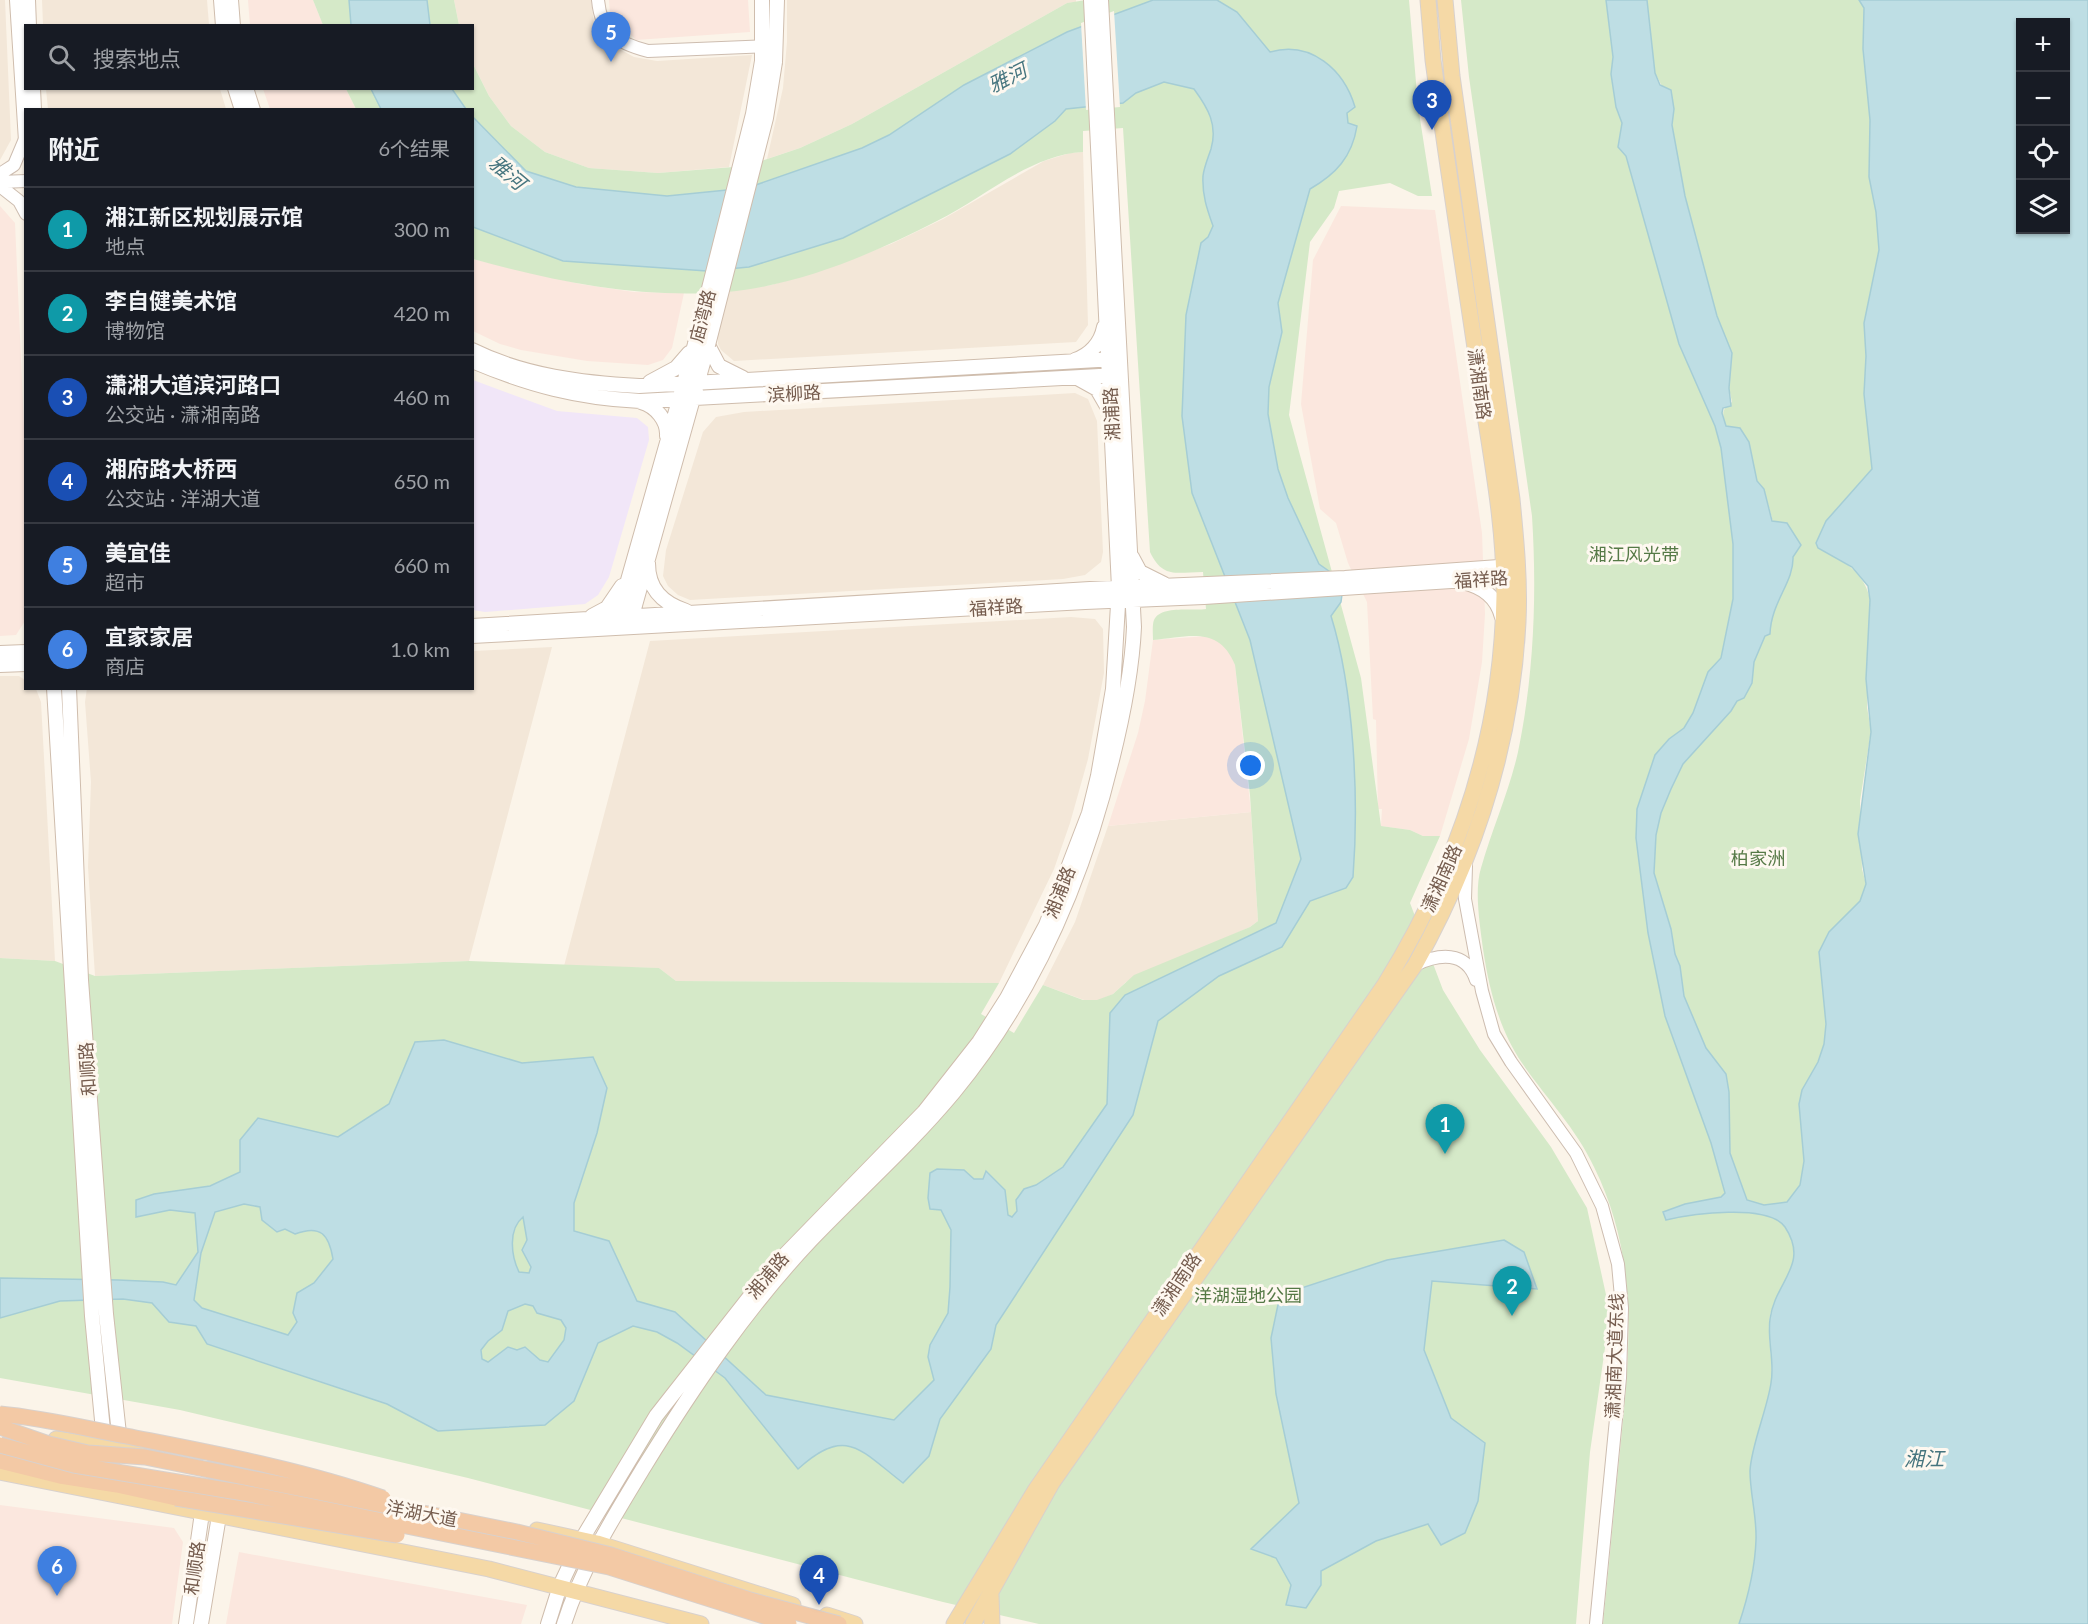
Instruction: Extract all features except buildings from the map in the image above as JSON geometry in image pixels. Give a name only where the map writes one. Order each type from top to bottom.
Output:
[{"type":"highway","points":[[0,1414],[48,1420],[228,1456],[320,1478],[419,1510],[473,1522]]},
{"type":"highway","name":"洋湖大道","points":[[0,1429],[88,1453],[145,1457],[473,1522],[610,1554],[750,1600],[839,1624]]},
{"type":"highway","name":"洋湖大道","points":[[0,1445],[74,1465],[244,1493],[460,1539],[609,1567],[789,1624]]},
{"type":"highway","points":[[0,1461],[91,1483],[117,1485],[293,1519],[424,1538],[460,1539]]},
{"type":"main road","points":[[17,0],[24,109]]},
{"type":"main road","points":[[28,0],[29,24]]},
{"type":"main road","points":[[221,0],[223,24]]},
{"type":"main road","points":[[231,0],[233,24]]},
{"type":"main road","name":"庙湾路","points":[[762,0],[769,44]]},
{"type":"main road","name":"庙湾路","points":[[624,622],[650,547],[699,382],[702,344],[753,114],[768,62],[777,0]]},
{"type":"main road","name":"湘浦路","points":[[717,1344],[805,1247],[917,1135],[955,1092],[995,1038],[1027,984],[1058,923],[1098,819],[1122,721],[1133,642],[1126,594],[1103,133],[1091,0]]},
{"type":"main road","name":"湘浦路","points":[[1101,0],[1105,319],[1114,359]]},
{"type":"main road","name":"潇湘南路","points":[[954,1624],[1036,1489],[1385,984],[1414,938],[1450,861],[1475,789],[1491,720],[1511,571],[1500,532],[1437,91],[1428,0]]},
{"type":"main road","name":"潇湘南路","points":[[973,1624],[1052,1483],[1415,965],[1447,906],[1481,821],[1505,727],[1518,624],[1511,571],[1511,488],[1452,76],[1445,0]]},
{"type":"main road","points":[[33,90],[34,108]]},
{"type":"main road","points":[[236,90],[241,108]]},
{"type":"main road","points":[[247,90],[252,108]]},
{"type":"main road","points":[[1071,362],[1086,355],[1097,345],[1104,330],[1105,319]]},
{"type":"main road","points":[[635,386],[652,382],[676,368],[702,344],[719,366],[739,377],[751,380]]},
{"type":"main road","name":"庙湾路","points":[[624,622],[630,574],[667,441],[684,383],[702,344]]},
{"type":"main road","name":"滨柳路","points":[[474,351],[538,374],[635,386],[1114,359]]},
{"type":"main road","name":"滨柳路","points":[[474,362],[528,383],[573,395],[633,401],[1115,375]]},
{"type":"main road","name":"湘浦路","points":[[1115,375],[1111,420],[1124,550]]},
{"type":"main road","points":[[1071,377],[1090,383],[1097,389],[1107,404],[1111,420]]},
{"type":"main road","points":[[681,439],[696,412],[710,403],[735,396]]},
{"type":"main road","points":[[633,401],[645,403],[659,413],[668,431],[667,441]]},
{"type":"main road","points":[[1467,569],[1477,567],[1490,558],[1499,543],[1500,532]]},
{"type":"main road","points":[[650,547],[648,570],[656,593],[665,602],[694,614]]},
{"type":"main road","points":[[1117,633],[1116,624],[1108,610],[1085,596],[1107,578],[1124,550],[1148,578],[1175,592]]},
{"type":"main road","name":"福祥路","points":[[1347,583],[1467,569],[1511,571]]},
{"type":"main road","name":"福祥路","points":[[474,636],[694,614],[1202,592],[1347,583],[1446,581],[1511,571]]},
{"type":"main road","points":[[582,619],[607,608],[630,574]]},
{"type":"main road","points":[[1446,581],[1472,584],[1490,595],[1500,609],[1503,625]]},
{"type":"main road","points":[[1133,642],[1145,609],[1175,592]]},
{"type":"main road","name":"湘浦路","points":[[548,1624],[696,1374],[717,1344],[795,1243],[932,1103],[965,1062],[1007,998],[1046,925],[1089,813],[1107,725],[1117,633],[1126,594]]},
{"type":"main road","name":"福祥路","points":[[474,626],[582,619],[624,622],[1085,596]]},
{"type":"main road","points":[[5,659],[24,647]]},
{"type":"main road","points":[[5,659],[24,653]]},
{"type":"main road","points":[[5,659],[24,664]]},
{"type":"main road","name":"和顺路","points":[[71,690],[81,980],[94,1247]]},
{"type":"main road","name":"和顺路","points":[[53,692],[99,1315],[104,1447]]},
{"type":"main road","name":"和顺路","points":[[99,1315],[121,1448]]},
{"type":"main road","name":"湘浦路","points":[[564,1624],[568,1588],[582,1539],[656,1416],[696,1374]]},
{"type":"main road","points":[[0,1429],[245,1470],[582,1539],[855,1624]]},
{"type":"main road","points":[[0,1472],[489,1569],[701,1624]]},
{"type":"main road","name":"和顺路","points":[[186,1624],[202,1513]]},
{"type":"main road","name":"和顺路","points":[[201,1624],[219,1516]]},
{"type":"main road","points":[[992,1589],[992,1624]]},
{"type":"street","points":[[600,0],[606,22],[623,39],[636,45],[648,48],[769,44]]},
{"type":"street","points":[[0,175],[14,165],[24,144]]},
{"type":"street","points":[[0,175],[24,174]]},
{"type":"street","points":[[0,184],[24,181]]},
{"type":"street","points":[[0,184],[19,201],[24,210]]},
{"type":"street","name":"潇湘南大道东线","points":[[1468,855],[1465,899],[1480,980],[1494,1034],[1511,1062],[1576,1152],[1588,1174],[1609,1226],[1618,1264],[1622,1308],[1620,1378],[1594,1624]]},
{"type":"street","name":"潇湘南大道东线","points":[[1415,965],[1444,955],[1461,960],[1470,968],[1491,1035],[1516,1076],[1576,1159],[1597,1204],[1607,1236],[1618,1302],[1617,1357],[1594,1624]]},
{"type":"shaded area","points":[[0,0],[5,0],[11,140],[0,160]]},
{"type":"shaded area","points":[[42,0],[207,0],[209,24],[43,24]]},
{"type":"shaded area","points":[[248,0],[313,0],[323,24],[250,24]]},
{"type":"shaded area","points":[[454,0],[591,0],[594,24],[608,43],[634,57],[657,61],[752,55],[729,167],[658,173],[589,168],[545,152],[511,126],[489,96],[474,66],[474,24],[459,24]]},
{"type":"shaded area","points":[[609,0],[748,0],[750,32],[636,40],[610,14]]},
{"type":"shaded area","points":[[787,0],[1076,0],[1076,2],[1067,3],[852,124],[800,148],[767,159],[783,88],[787,42]]},
{"type":"shaded area","points":[[46,90],[220,90],[226,108],[48,108]]},
{"type":"shaded area","points":[[263,90],[346,90],[356,108],[270,108]]},
{"type":"shaded area","points":[[1083,152],[1088,325],[1076,342],[734,361],[721,350],[718,344],[718,333],[729,291],[771,285],[818,271],[891,244],[943,219],[1044,161],[1070,153]]},
{"type":"shaded area","points":[[0,206],[15,223],[24,427],[24,623],[16,635],[0,636]]},
{"type":"shaded area","points":[[1341,206],[1435,210],[1482,533],[1485,614],[1482,662],[1469,739],[1440,836],[1423,836],[1410,830],[1381,826],[1382,809],[1378,809],[1376,720],[1373,719],[1367,602],[1348,563],[1336,523],[1320,509],[1301,404],[1313,260]]},
{"type":"shaded area","points":[[474,259],[580,284],[634,292],[684,293],[672,348],[663,360],[648,365],[587,361],[521,350],[500,344],[474,331]]},
{"type":"shaded area","points":[[474,380],[557,411],[637,418],[648,427],[649,440],[609,577],[598,595],[585,604],[485,612],[474,610]]},
{"type":"shaded area","points":[[1075,393],[1088,399],[1097,421],[1103,552],[1101,562],[1085,575],[1063,579],[690,600],[678,595],[668,586],[663,576],[666,550],[703,432],[716,417],[744,412]]},
{"type":"shaded area","points":[[1071,617],[1095,619],[1103,629],[1104,673],[1088,759],[1054,869],[999,983],[676,981],[659,968],[564,966],[650,641]]},
{"type":"shaded area","points":[[1207,636],[1219,641],[1230,652],[1235,665],[1251,812],[1108,826],[1138,733],[1145,701],[1153,640]]},
{"type":"shaded area","points":[[552,647],[469,961],[95,976],[88,867],[91,782],[85,702],[87,690],[474,690],[474,651]]},
{"type":"shaded area","points":[[0,676],[19,676],[24,679],[24,690],[36,690],[41,702],[55,961],[0,958]]},
{"type":"shaded area","points":[[1251,812],[1258,921],[1250,927],[1126,982],[1113,994],[1097,1001],[1084,1000],[1043,985],[1075,922],[1108,826]]},
{"type":"shaded area","points":[[0,1505],[174,1528],[183,1542],[172,1624],[0,1624]]},
{"type":"shaded area","points":[[239,1552],[527,1605],[521,1624],[226,1624]]},
{"type":"green space","points":[[313,0],[454,0],[459,24],[323,24]]},
{"type":"green space","name":"洋湖湿地公园","points":[[1086,0],[1409,0],[1418,106],[1432,196],[1418,196],[1390,183],[1339,191],[1334,208],[1310,242],[1289,415],[1361,678],[1381,826],[1410,830],[1423,836],[1440,836],[1410,903],[1443,990],[1480,1050],[1551,1147],[1587,1208],[1610,1313],[1590,1452],[1576,1624],[1039,1624],[943,1602],[468,1478],[180,1410],[0,1378],[0,958],[55,961],[95,976],[469,961],[659,968],[676,981],[999,983],[981,1014],[1014,1033],[1043,985],[1083,1000],[1097,1000],[1113,994],[1134,975],[1250,927],[1258,921],[1250,795],[1235,665],[1228,652],[1211,639],[1190,636],[1153,640],[1153,622],[1157,615],[1170,610],[1206,609],[1203,572],[1178,573],[1165,570],[1155,561],[1150,552],[1123,128],[1083,131],[1083,152],[1063,155],[1025,169],[955,212],[887,245],[835,266],[782,283],[755,288],[695,294],[663,293],[599,287],[536,275],[474,259],[474,108],[356,108],[346,90],[474,90],[474,66],[489,96],[511,126],[545,152],[589,168],[658,173],[746,166],[800,148],[852,124],[1067,3]]},
{"type":"green space","name":"湘江风光带","points":[[1461,0],[1606,0],[1613,57],[1611,75],[1616,107],[1622,123],[1618,147],[1626,156],[1679,344],[1715,426],[1721,448],[1733,544],[1733,599],[1721,658],[1708,672],[1693,713],[1684,728],[1669,739],[1655,755],[1637,809],[1636,838],[1648,933],[1665,1016],[1711,1143],[1725,1193],[1721,1197],[1685,1204],[1663,1212],[1666,1219],[1729,1212],[1763,1215],[1776,1220],[1785,1227],[1792,1241],[1794,1254],[1788,1276],[1771,1311],[1769,1324],[1771,1383],[1750,1472],[1756,1540],[1754,1562],[1739,1624],[1603,1624],[1627,1378],[1628,1307],[1619,1237],[1609,1202],[1587,1153],[1570,1126],[1522,1063],[1507,1036],[1496,1008],[1485,964],[1478,908],[1479,877],[1514,767],[1528,694],[1533,635],[1533,546],[1532,516],[1469,77]]},
{"type":"green space","name":"柏家洲","points":[[1647,0],[1859,0],[1864,8],[1863,49],[1870,120],[1869,177],[1876,212],[1879,250],[1864,323],[1866,356],[1864,394],[1872,469],[1846,501],[1818,548],[1852,568],[1864,582],[1870,600],[1867,707],[1871,731],[1860,801],[1862,869],[1866,884],[1860,901],[1829,932],[1819,952],[1826,1024],[1824,1044],[1818,1062],[1802,1090],[1799,1104],[1804,1161],[1800,1185],[1787,1202],[1764,1205],[1747,1200],[1730,1153],[1726,1074],[1706,1048],[1684,996],[1671,929],[1654,873],[1656,835],[1661,813],[1683,764],[1731,711],[1737,701],[1744,698],[1751,683],[1754,662],[1765,636],[1770,634],[1773,607],[1785,580],[1790,575],[1793,557],[1801,545],[1787,523],[1773,522],[1764,489],[1757,481],[1749,442],[1740,428],[1726,426],[1724,410],[1732,402],[1729,388],[1732,353],[1717,316],[1685,196],[1672,125],[1674,109],[1655,73]]},
{"type":"water","points":[[349,0],[427,0],[430,24],[351,24]]},
{"type":"water","name":"雅河","points":[[1153,0],[1217,0],[1237,12],[1270,52],[1285,49],[1299,50],[1324,61],[1343,81],[1350,94],[1355,107],[1347,113],[1348,123],[1357,126],[1355,137],[1347,156],[1335,171],[1310,189],[1278,303],[1282,332],[1269,387],[1268,414],[1278,469],[1288,498],[1319,564],[1333,574],[1342,594],[1341,602],[1331,616],[1339,645],[1350,711],[1355,780],[1355,846],[1353,877],[1346,888],[1310,901],[1282,947],[1219,976],[1158,1021],[1133,1115],[996,1325],[991,1349],[940,1419],[929,1456],[903,1483],[864,1452],[841,1445],[829,1448],[798,1469],[725,1378],[677,1343],[657,1332],[633,1326],[598,1343],[574,1401],[545,1425],[438,1431],[387,1404],[207,1344],[196,1326],[169,1322],[152,1303],[123,1299],[60,1301],[0,1318],[0,1278],[118,1280],[163,1282],[176,1285],[198,1252],[195,1213],[170,1210],[136,1217],[136,1200],[154,1194],[210,1186],[240,1172],[240,1140],[258,1118],[338,1137],[389,1104],[415,1042],[444,1040],[522,1063],[593,1057],[607,1088],[597,1133],[574,1203],[574,1231],[609,1241],[637,1301],[675,1312],[766,1395],[894,1420],[934,1380],[928,1357],[930,1345],[948,1313],[951,1230],[941,1210],[930,1209],[928,1198],[930,1173],[937,1169],[964,1170],[974,1179],[983,1179],[986,1171],[1005,1190],[1008,1215],[1012,1217],[1017,1211],[1016,1200],[1024,1189],[1036,1185],[1063,1167],[1107,1104],[1110,1013],[1125,995],[1276,923],[1301,859],[1250,640],[1192,493],[1182,416],[1186,315],[1201,243],[1208,237],[1213,226],[1203,189],[1204,169],[1213,140],[1210,117],[1194,89],[1164,82],[1136,93],[1123,103],[1066,109],[1055,121],[1010,154],[843,238],[749,267],[707,271],[563,261],[474,227],[474,118],[526,171],[576,187],[667,196],[747,188],[862,148],[889,135],[964,85],[1067,32]],"holes":[[[244,1204],[260,1207],[262,1220],[277,1232],[285,1229],[295,1234],[311,1230],[317,1231],[326,1238],[329,1244],[333,1259],[314,1283],[297,1293],[293,1313],[297,1322],[288,1335],[202,1308],[194,1300],[201,1253],[215,1212]],[[523,1217],[527,1240],[522,1250],[531,1267],[529,1273],[519,1272],[512,1243],[515,1228]],[[525,1304],[533,1306],[537,1313],[561,1320],[566,1328],[564,1340],[548,1362],[540,1360],[525,1347],[517,1350],[508,1347],[488,1362],[482,1359],[481,1350],[502,1330],[508,1311]]]},
{"type":"water","name":"湘江","points":[[1606,0],[1647,0],[1655,73],[1660,85],[1671,90],[1674,109],[1672,125],[1685,196],[1717,316],[1732,353],[1729,388],[1731,406],[1723,408],[1722,413],[1726,426],[1740,428],[1749,442],[1757,481],[1764,489],[1772,521],[1787,523],[1801,545],[1793,557],[1790,575],[1774,612],[1770,634],[1765,636],[1754,662],[1752,683],[1744,698],[1737,701],[1731,711],[1683,764],[1671,789],[1661,813],[1656,835],[1654,873],[1671,929],[1684,996],[1706,1048],[1726,1074],[1729,1092],[1730,1153],[1747,1200],[1764,1205],[1787,1202],[1800,1185],[1804,1161],[1799,1104],[1802,1090],[1818,1062],[1824,1044],[1826,1024],[1819,952],[1829,932],[1860,901],[1866,884],[1858,834],[1871,732],[1866,679],[1870,600],[1868,586],[1852,567],[1818,548],[1816,543],[1826,521],[1872,469],[1864,394],[1866,356],[1864,323],[1879,250],[1876,212],[1869,177],[1870,120],[1863,49],[1864,8],[1859,0],[2088,0],[2088,1624],[1739,1624],[1754,1562],[1756,1540],[1750,1471],[1753,1450],[1771,1383],[1770,1319],[1773,1306],[1793,1263],[1794,1252],[1792,1240],[1785,1227],[1776,1220],[1763,1215],[1728,1212],[1666,1220],[1663,1212],[1685,1204],[1721,1197],[1725,1193],[1711,1143],[1665,1016],[1648,933],[1636,838],[1637,809],[1655,755],[1669,739],[1684,728],[1693,713],[1708,672],[1721,658],[1733,599],[1733,544],[1721,448],[1715,426],[1679,344],[1626,156],[1618,147],[1622,123],[1616,107],[1611,74],[1613,57]]},
{"type":"water","points":[[372,90],[453,90],[465,108],[380,108]]},
{"type":"water","points":[[1504,1240],[1524,1252],[1537,1289],[1432,1281],[1424,1350],[1451,1418],[1485,1443],[1478,1501],[1465,1533],[1441,1545],[1428,1524],[1376,1541],[1321,1571],[1321,1585],[1306,1608],[1286,1605],[1291,1585],[1276,1558],[1251,1549],[1299,1503],[1276,1394],[1271,1338],[1280,1295],[1387,1260]]},
{"type":"pier","points":[[1114,11],[1120,107],[1086,110],[1081,23]]},
{"type":"place","name":"美宜佳","points":[[611,62]]},
{"type":"place","name":"潇湘大道滨河路口","points":[[1432,130]]},
{"type":"place","name":"湘江新区规划展示馆","points":[[1445,1154]]},
{"type":"place","name":"李自健美术馆","points":[[1512,1316]]},
{"type":"place","name":"宜家家居","points":[[57,1596]]},
{"type":"place","name":"湘府路大桥西","points":[[819,1605]]}]
